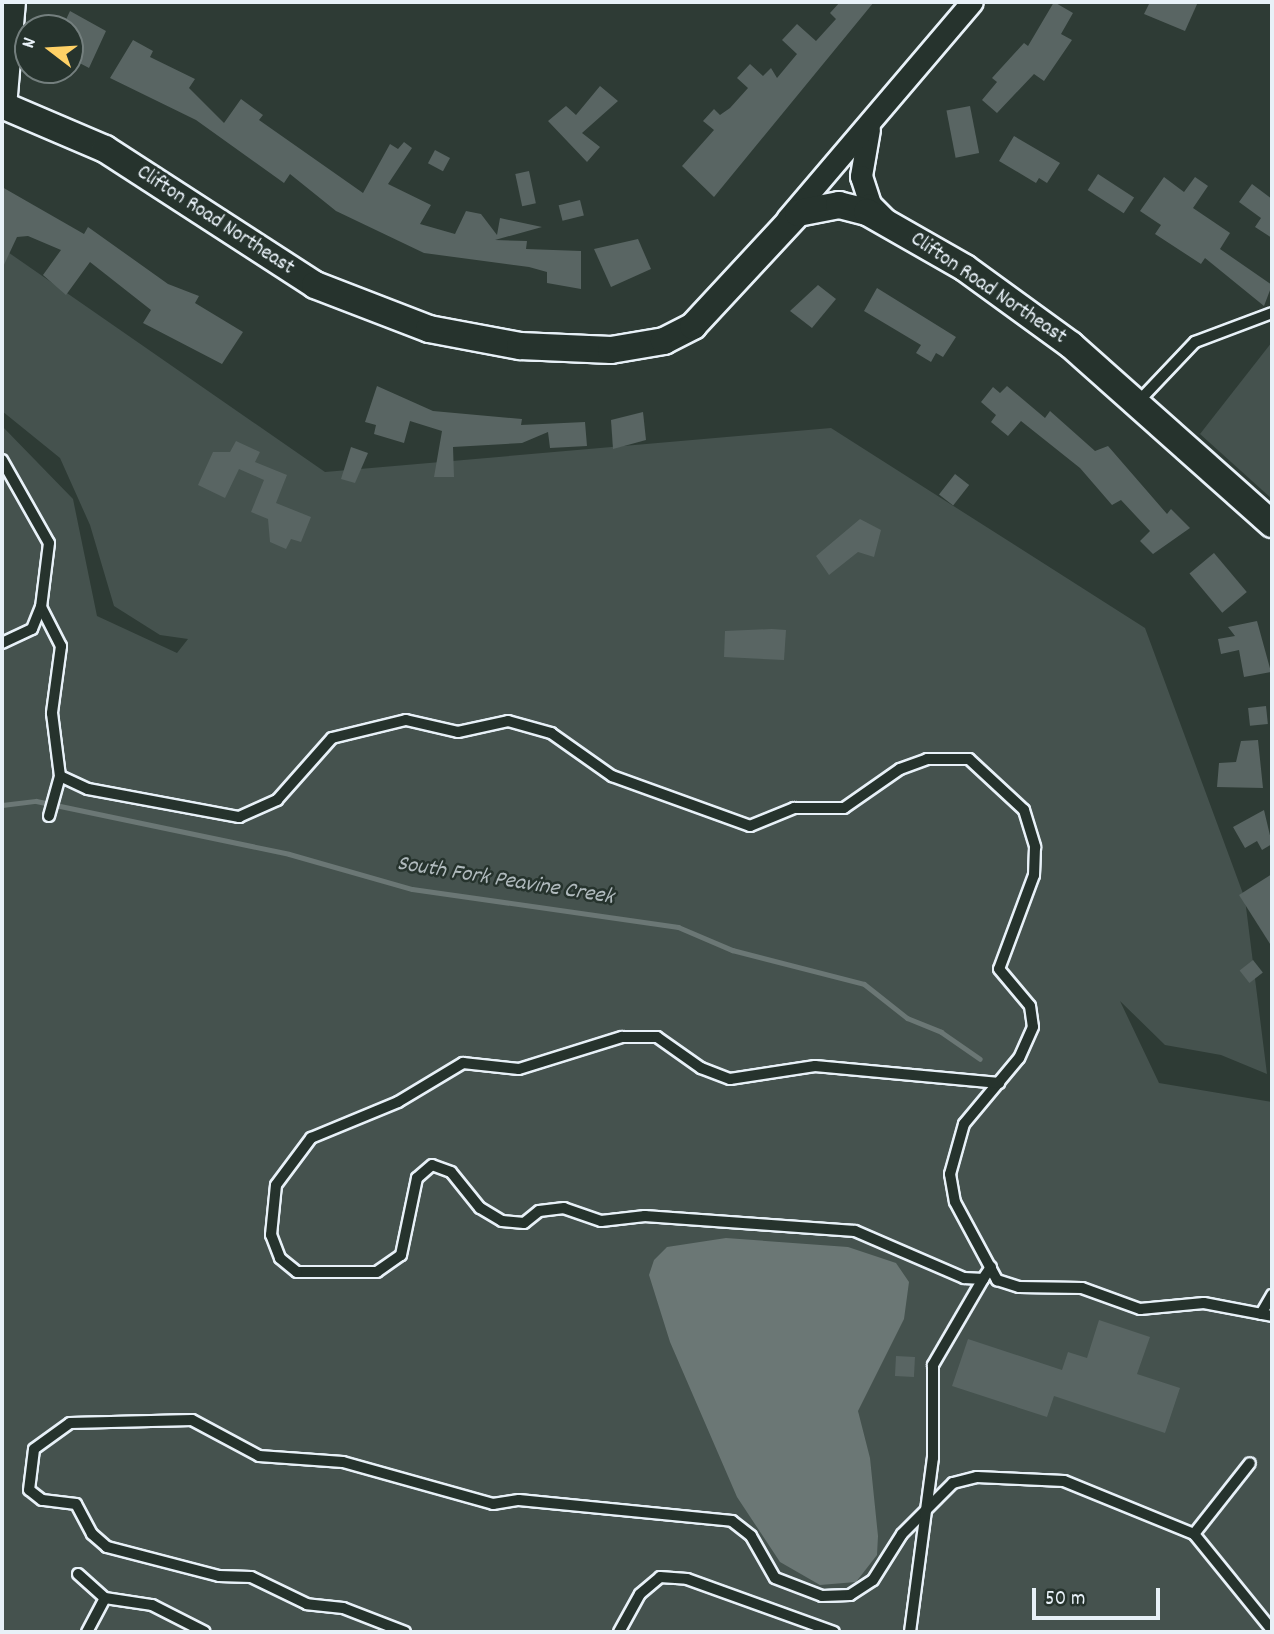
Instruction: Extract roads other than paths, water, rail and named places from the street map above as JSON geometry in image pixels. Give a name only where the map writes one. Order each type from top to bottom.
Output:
[{"type":"street","points":[[3,105],[14,2]]},
{"type":"street","points":[[783,223],[972,2]]},
{"type":"street","name":"Clifton Road Northeast","points":[[3,105],[105,149],[315,285],[418,326],[485,341],[611,350],[664,341],[693,327],[783,223],[839,205],[890,223],[965,268],[1138,402],[1272,524]]},
{"type":"street","points":[[879,111],[859,161],[870,204],[890,223]]},
{"type":"lane","points":[[1138,402],[1195,342],[1272,313]]},
{"type":"lane","points":[[2,460],[49,543],[41,607],[32,629],[2,643]]},
{"type":"lane","points":[[41,607],[61,646],[52,713],[60,776],[48,816]]},
{"type":"lane","points":[[60,776],[120,798],[239,817],[277,800],[332,738],[406,720],[458,732],[508,722],[551,733],[612,776],[750,826],[794,807],[844,808],[900,769],[927,760],[970,759],[1024,810],[1035,847],[1034,875],[999,969],[1030,1006],[1033,1027],[999,1083],[964,1125],[950,1174],[955,1202],[997,1280],[1020,1287],[1082,1287],[1140,1309],[1204,1303],[1267,1315],[1272,1295]]},
{"type":"lane","points":[[984,1279],[964,1278],[855,1231],[645,1216],[601,1221],[564,1208],[539,1211],[524,1223],[502,1221],[480,1208],[470,1188],[450,1172],[432,1165],[417,1178],[401,1255],[377,1272],[297,1272],[279,1258],[271,1235],[276,1185],[311,1139],[398,1102],[463,1063],[519,1069],[622,1037],[657,1037],[701,1068],[730,1079],[815,1066],[999,1083]]},
{"type":"lane","points":[[910,1632],[927,1506],[933,1365],[990,1267]]},
{"type":"lane","points":[[405,1632],[343,1608],[307,1604],[251,1577],[219,1576],[107,1547],[92,1534],[76,1504],[42,1500],[29,1490],[34,1449],[70,1423],[192,1420],[259,1456],[343,1462],[493,1504],[519,1500],[732,1521],[751,1535],[775,1578],[822,1596],[850,1595],[873,1580],[927,1506],[953,1483],[977,1477],[1064,1481],[1194,1534],[1272,1630]]},
{"type":"lane","points":[[1194,1534],[1250,1463]]},
{"type":"lane","points":[[78,1574],[105,1598],[152,1605],[205,1632]]},
{"type":"lane","points":[[619,1632],[640,1594],[660,1577],[687,1579],[834,1632]]},
{"type":"lane","points":[[88,1632],[105,1598]]},
{"type":"waterway","name":"South Fork Peavine Creek","points":[[2,805],[36,801],[289,854],[412,889],[678,927],[732,950],[864,984],[907,1018],[941,1032],[980,1059]]}]
